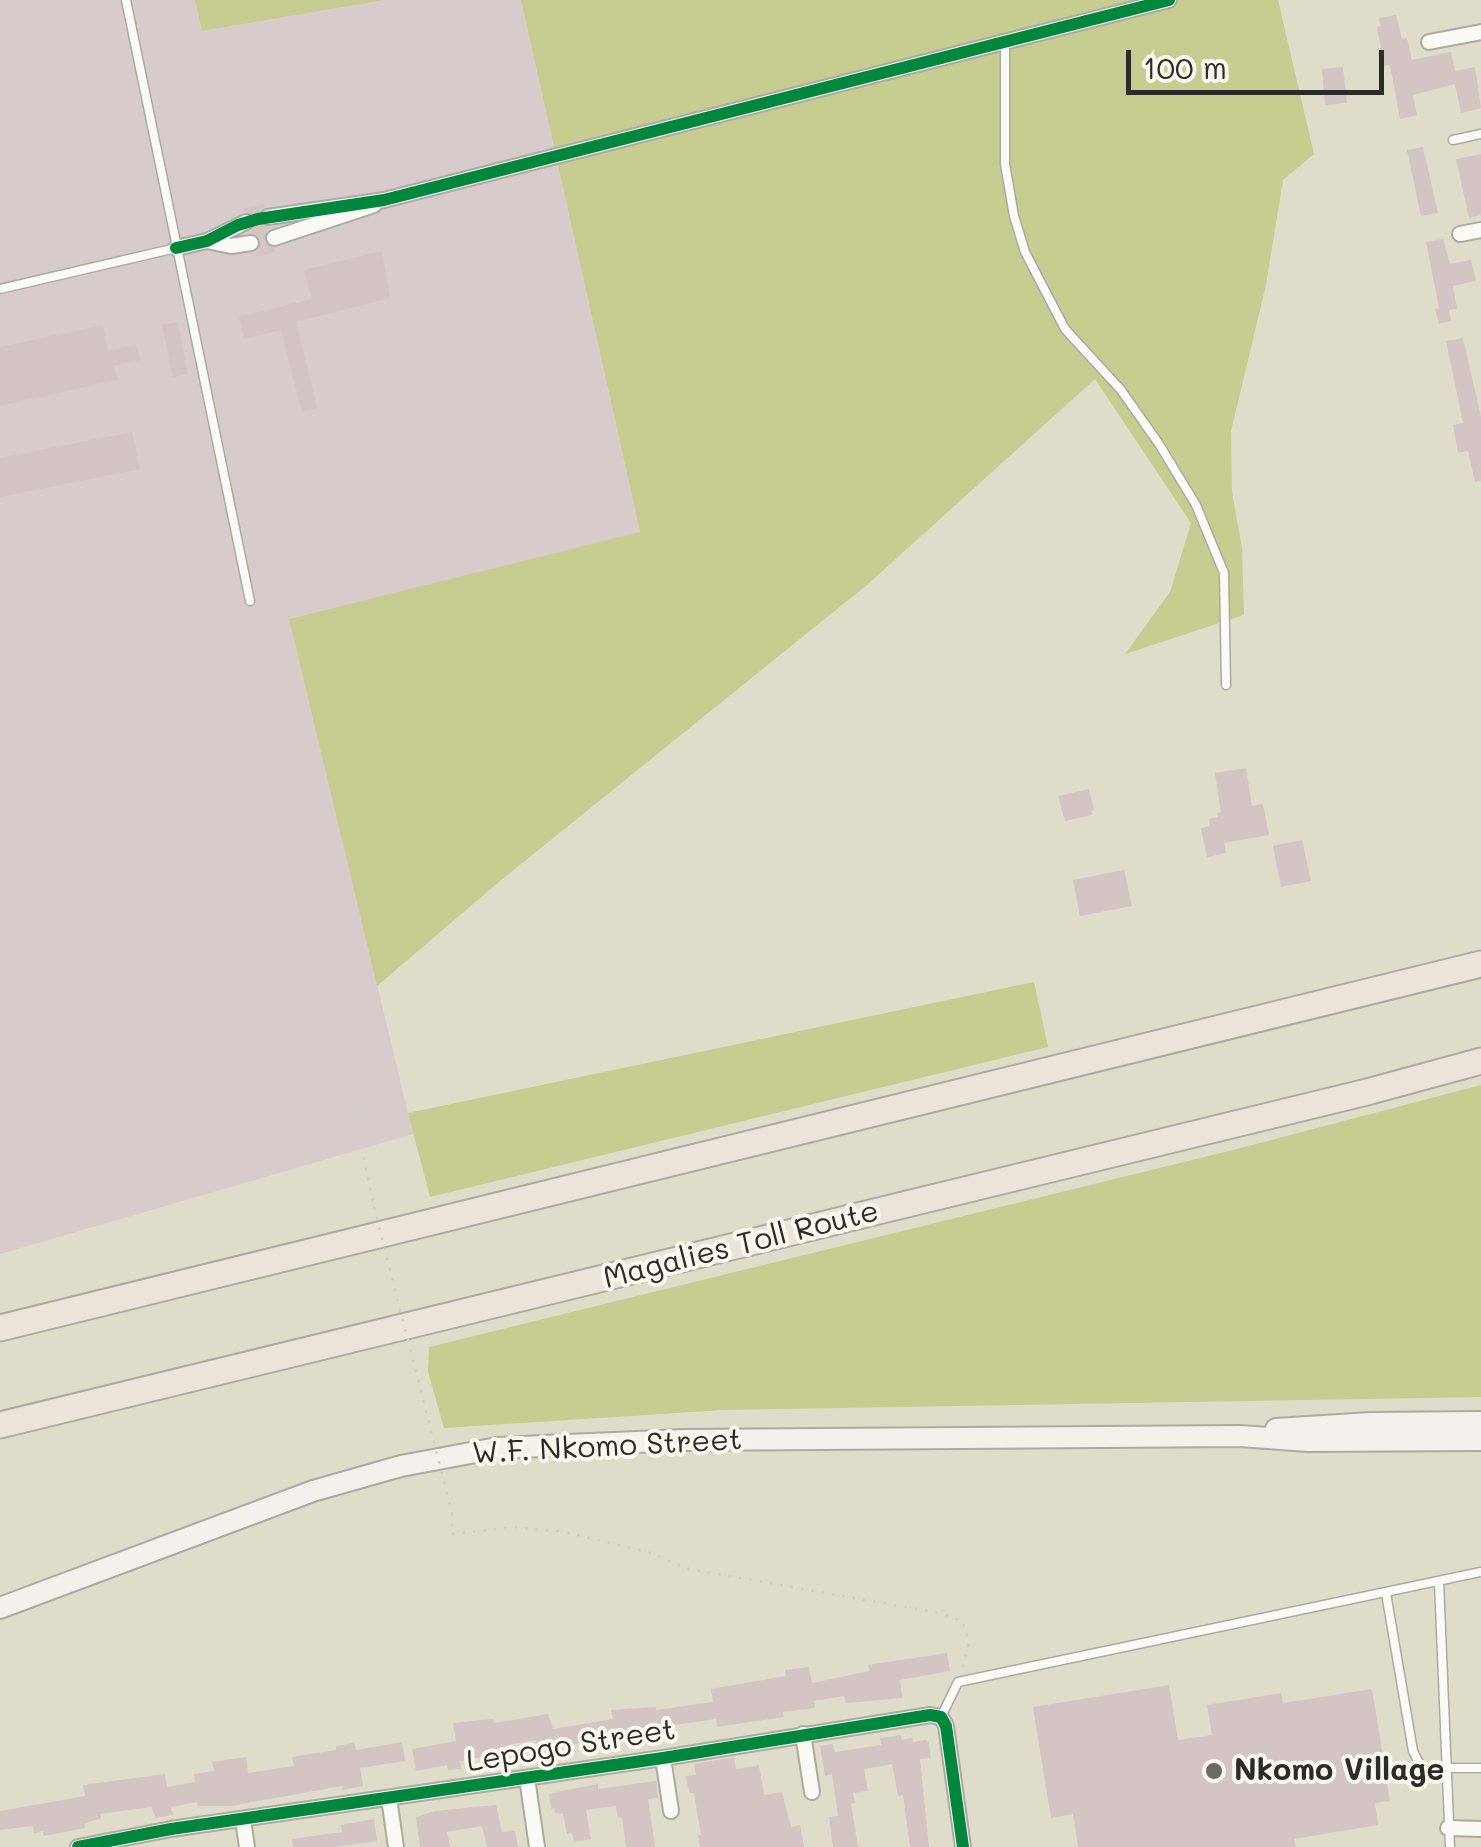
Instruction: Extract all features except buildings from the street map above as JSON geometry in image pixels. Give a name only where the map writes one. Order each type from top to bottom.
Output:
[{"type":"highway","points":[[1349,998],[1481,955]]},
{"type":"highway","points":[[0,1328],[1481,964]]},
{"type":"highway","name":"Magalies Toll Route","points":[[0,1426],[1481,1063]]},
{"type":"main road","name":"W.F. Nkomo Street","points":[[1240,1436],[1262,1430],[1324,1425],[1481,1422]]},
{"type":"main road","name":"W.F. Nkomo Street","points":[[0,1608],[313,1491],[402,1466],[497,1448],[684,1440],[1240,1436],[1308,1441],[1481,1440]]},
{"type":"street","points":[[268,217],[384,200],[1169,0]]},
{"type":"street","points":[[1429,42],[1481,32]]},
{"type":"street","points":[[274,238],[362,211],[384,200]]},
{"type":"street","points":[[176,248],[207,241],[246,222]]},
{"type":"street","points":[[1460,234],[1481,230]]},
{"type":"street","points":[[207,241],[231,246],[251,243]]},
{"type":"street","name":"Lepogo Street","points":[[78,1847],[171,1829],[663,1758],[909,1716],[942,1717]]},
{"type":"street","points":[[942,1717],[963,1847]]},
{"type":"street","points":[[803,1734],[812,1792]]},
{"type":"street","points":[[663,1758],[671,1811]]},
{"type":"street","points":[[526,1778],[537,1847]]},
{"type":"street","points":[[389,1798],[396,1847]]},
{"type":"street","points":[[243,1820],[247,1847]]},
{"type":"street","points":[[1448,1828],[1481,1829]]},
{"type":"lane","points":[[126,0],[250,601]]},
{"type":"lane","points":[[1005,42],[1005,164],[1014,216],[1026,252],[1065,329],[1121,390],[1196,505],[1224,573],[1226,686]]},
{"type":"lane","points":[[1453,140],[1481,134]]},
{"type":"lane","points":[[0,289],[176,248]]},
{"type":"lane","points":[[942,1717],[958,1682],[1481,1572]]},
{"type":"lane","points":[[1439,1582],[1450,1847]]},
{"type":"lane","points":[[1386,1593],[1414,1751],[1424,1768],[1481,1768]]},
{"type":"path","points":[[250,601],[365,1172],[452,1513],[452,1534],[516,1528],[565,1532],[652,1553],[689,1569],[940,1613],[962,1621],[969,1642],[958,1682]]},
{"type":"shaded area","points":[[0,0],[195,0],[202,31],[385,0],[521,0],[640,533],[289,619],[413,1134],[0,1254]]},
{"type":"green space","points":[[195,0],[385,0],[202,31]]},
{"type":"green space","points":[[521,0],[1278,0],[1314,154],[1283,180],[1266,285],[1231,431],[1232,492],[1242,548],[1244,615],[1125,654],[1170,592],[1191,523],[1095,379],[868,584],[500,881],[377,986],[289,619],[640,532]]},
{"type":"green space","points":[[1034,982],[1048,1047],[430,1197],[408,1113]]},
{"type":"green space","points":[[1481,1085],[1481,1397],[723,1410],[444,1428],[428,1372],[429,1347],[1237,1149]]},
{"type":"cycle path","points":[[176,248],[207,241],[258,219],[384,200],[1169,0]]},
{"type":"cycle path","points":[[78,1847],[171,1829],[930,1715],[941,1717],[946,1726],[963,1847]]},
{"type":"place","name":"Nkomo Village","points":[[1214,1771]]}]
